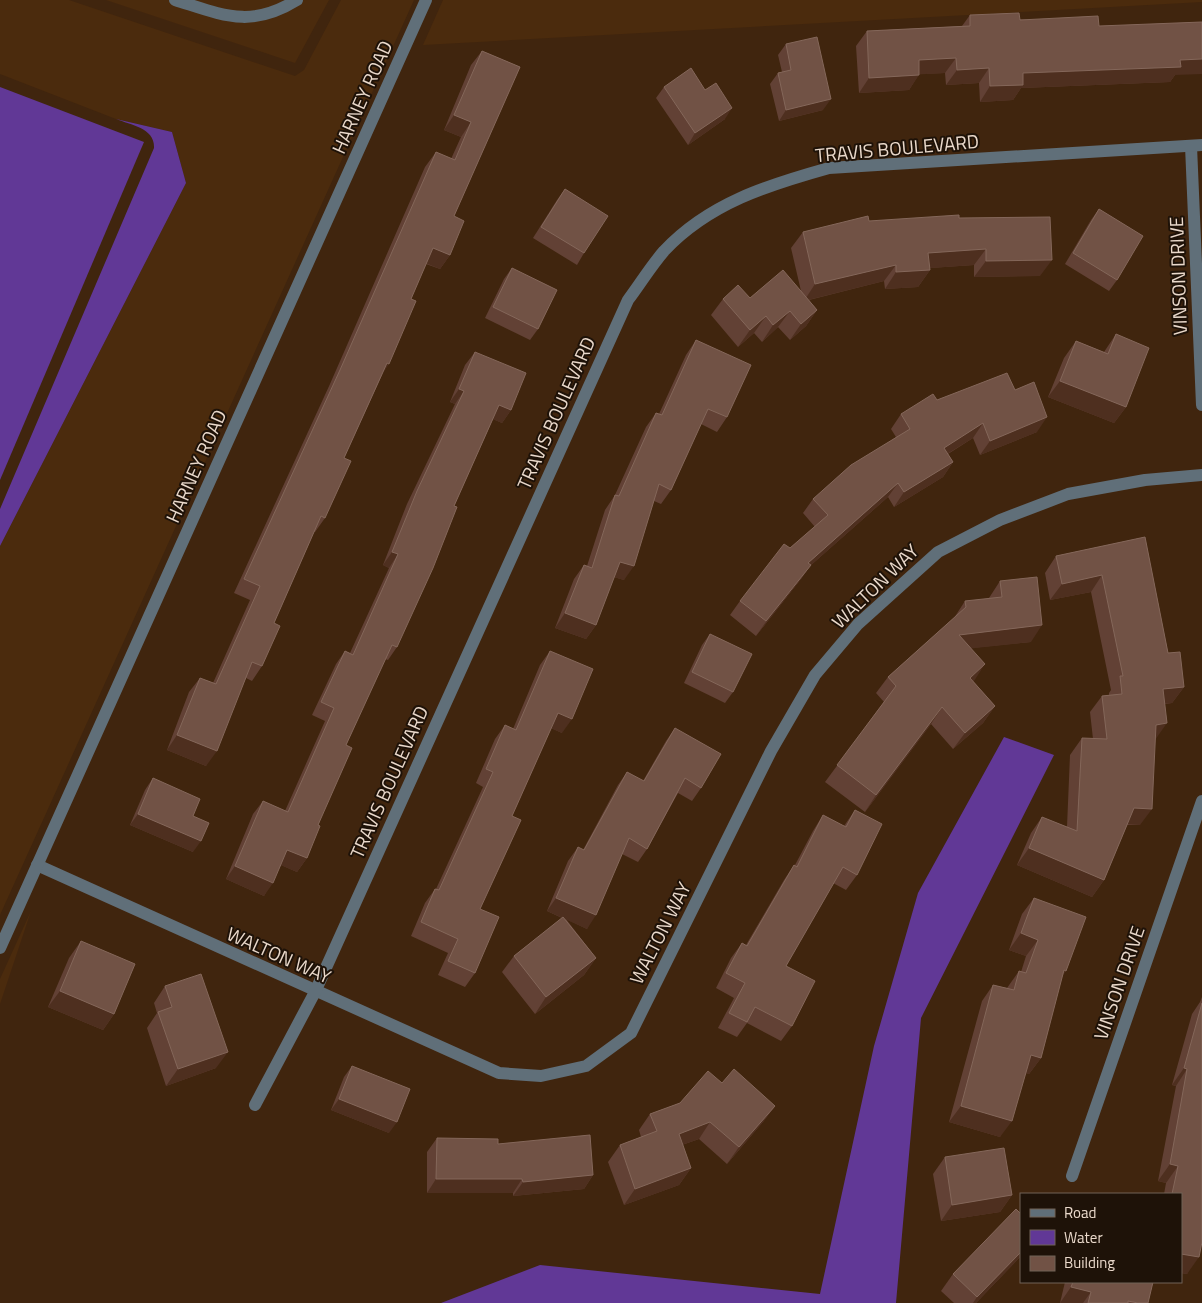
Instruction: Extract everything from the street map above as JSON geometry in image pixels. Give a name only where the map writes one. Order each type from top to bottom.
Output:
[{"type":"street","points":[[175,0],[229,18],[260,17],[284,8],[297,0]]},
{"type":"street","name":"HARNEY ROAD","points":[[0,948],[426,0]]},
{"type":"street","name":"VINSON DRIVE","points":[[1196,146],[1202,404]]},
{"type":"street","name":"TRAVIS BOULEVARD","points":[[255,1104],[315,992],[628,300],[664,251],[707,214],[769,185],[829,168],[1196,146]]},
{"type":"street","name":"WALTON WAY","points":[[37,865],[315,992],[499,1073],[542,1076],[586,1066],[631,1033],[771,751],[815,675],[858,624],[938,552],[1000,520],[1068,494],[1145,480],[1202,475]]},
{"type":"street","name":"VINSON DRIVE","points":[[1072,1176],[1202,801]]},
{"type":"shaded area","points":[[0,0],[69,0],[295,76],[304,70],[341,0],[414,0],[0,915],[0,546],[186,183],[172,132],[116,119],[0,74]]},
{"type":"shaded area","points":[[106,0],[329,0],[295,63]]},
{"type":"shaded area","points":[[443,0],[1202,0],[1202,2],[423,45]]},
{"type":"shaded area","points":[[31,911],[0,1004],[0,979]]},
{"type":"water","points":[[0,87],[144,142],[0,480]]},
{"type":"water","points":[[116,119],[172,132],[186,183],[0,546],[0,509],[154,148],[151,136],[141,128]]},
{"type":"water","points":[[1004,737],[1054,755],[921,1018],[896,1303],[441,1303],[540,1265],[820,1294],[874,1046],[918,893]]},
{"type":"building","points":[[1019,13],[1020,20],[1098,16],[1099,26],[1202,22],[1202,59],[1180,60],[1181,67],[1023,73],[1023,85],[990,86],[989,68],[957,70],[956,58],[919,60],[919,75],[869,78],[867,31],[970,26],[970,15]]},
{"type":"building","points":[[817,37],[831,99],[786,110],[778,73],[791,70],[786,44]]},
{"type":"building","points":[[482,51],[520,67],[454,216],[464,221],[450,255],[433,248],[411,299],[416,301],[389,364],[387,363],[344,458],[351,461],[325,518],[321,516],[274,623],[280,626],[262,666],[252,662],[217,751],[177,735],[200,678],[216,684],[260,586],[244,579],[340,370],[436,152],[455,160],[471,122],[454,115]]},
{"type":"building","points":[[691,68],[705,90],[716,83],[732,108],[695,133],[664,87]]},
{"type":"building","points":[[565,189],[608,216],[584,253],[541,227]]},
{"type":"building","points":[[1099,209],[1143,236],[1117,280],[1073,253]]},
{"type":"building","points":[[959,215],[959,218],[1050,217],[1052,260],[986,261],[986,249],[928,253],[930,270],[896,272],[896,265],[815,284],[803,232],[868,216],[869,221]]},
{"type":"building","points":[[512,268],[557,290],[538,329],[493,307]]},
{"type":"building","points":[[783,270],[817,310],[801,324],[790,311],[773,325],[766,316],[750,330],[723,299],[738,285],[750,298]]},
{"type":"building","points":[[1116,334],[1149,348],[1126,407],[1060,381],[1076,341],[1108,354]]},
{"type":"building","points":[[696,340],[751,365],[727,417],[708,409],[671,490],[659,484],[634,566],[620,562],[596,625],[565,613],[584,565],[592,568],[615,495],[619,496],[656,413],[662,415]]},
{"type":"building","points":[[475,352],[526,373],[511,410],[499,405],[454,506],[457,507],[433,568],[397,647],[392,645],[346,745],[352,748],[318,825],[320,826],[307,858],[287,850],[273,883],[235,866],[263,801],[288,812],[334,708],[321,702],[345,651],[353,655],[398,554],[392,552],[417,491],[464,391],[459,389]]},
{"type":"building","points":[[1007,373],[1015,390],[1034,382],[1047,417],[990,441],[983,423],[944,448],[953,462],[904,492],[898,483],[808,563],[811,565],[766,621],[740,601],[784,544],[790,548],[828,515],[813,499],[851,465],[910,429],[901,414],[933,394],[937,400]]},
{"type":"building","points":[[1145,537],[1168,653],[1180,652],[1184,687],[1163,689],[1167,723],[1156,725],[1152,809],[1134,808],[1104,880],[1029,848],[1042,817],[1077,831],[1082,738],[1107,739],[1102,696],[1122,694],[1120,676],[1123,676],[1102,575],[1062,584],[1056,556]]},
{"type":"building","points":[[1037,577],[1042,625],[959,635],[985,664],[970,678],[995,706],[965,733],[942,707],[876,795],[837,765],[896,686],[888,677],[966,607],[965,601],[1002,597],[1000,581]]},
{"type":"building","points":[[710,634],[752,654],[733,692],[692,672]]},
{"type":"building","points":[[550,651],[593,669],[572,719],[558,713],[512,816],[521,820],[480,909],[499,917],[475,973],[448,961],[458,939],[421,922],[435,889],[439,890],[493,772],[486,769],[505,725],[516,730]]},
{"type":"building","points":[[675,728],[721,754],[701,788],[685,778],[647,849],[629,838],[596,915],[556,898],[578,847],[584,850],[627,772],[644,781]]},
{"type":"building","points":[[153,778],[200,799],[193,816],[209,823],[201,841],[138,814]]},
{"type":"building","points":[[855,810],[882,824],[857,875],[843,867],[786,966],[815,981],[792,1026],[755,1007],[747,1022],[729,1013],[745,983],[726,973],[742,943],[747,946],[794,865],[797,867],[823,815],[846,827]]},
{"type":"building","points":[[1034,898],[1086,917],[1066,971],[1064,970],[1041,1058],[1031,1055],[1012,1121],[961,1106],[993,985],[1014,990],[1019,971],[1026,973],[1038,940],[1021,933]]},
{"type":"building","points":[[563,917],[596,958],[546,997],[514,956]]},
{"type":"building","points":[[81,941],[135,964],[114,1014],[60,991]]},
{"type":"building","points":[[201,974],[228,1052],[178,1069],[158,1012],[172,1007],[165,986]]},
{"type":"building","points":[[1202,1003],[1202,1242],[1199,1257],[1182,1254],[1182,1193],[1172,1193],[1178,1166],[1170,1164],[1187,1069],[1184,1068]]},
{"type":"building","points":[[352,1066],[410,1089],[397,1122],[339,1099]]},
{"type":"building","points":[[734,1069],[775,1106],[739,1147],[710,1122],[679,1134],[691,1168],[635,1189],[620,1145],[657,1131],[650,1114],[680,1103],[708,1071],[722,1083]]},
{"type":"building","points":[[590,1135],[593,1175],[523,1182],[522,1179],[436,1179],[437,1138],[498,1139],[498,1144]]},
{"type":"building","points":[[1004,1148],[1012,1195],[952,1205],[945,1157]]},
{"type":"building","points":[[1016,1209],[1020,1213],[1020,1253],[977,1297],[953,1274]]},
{"type":"building","points":[[1073,1283],[1153,1283],[1148,1303],[1128,1301],[1128,1303],[1088,1303],[1091,1292],[1071,1287]]}]
